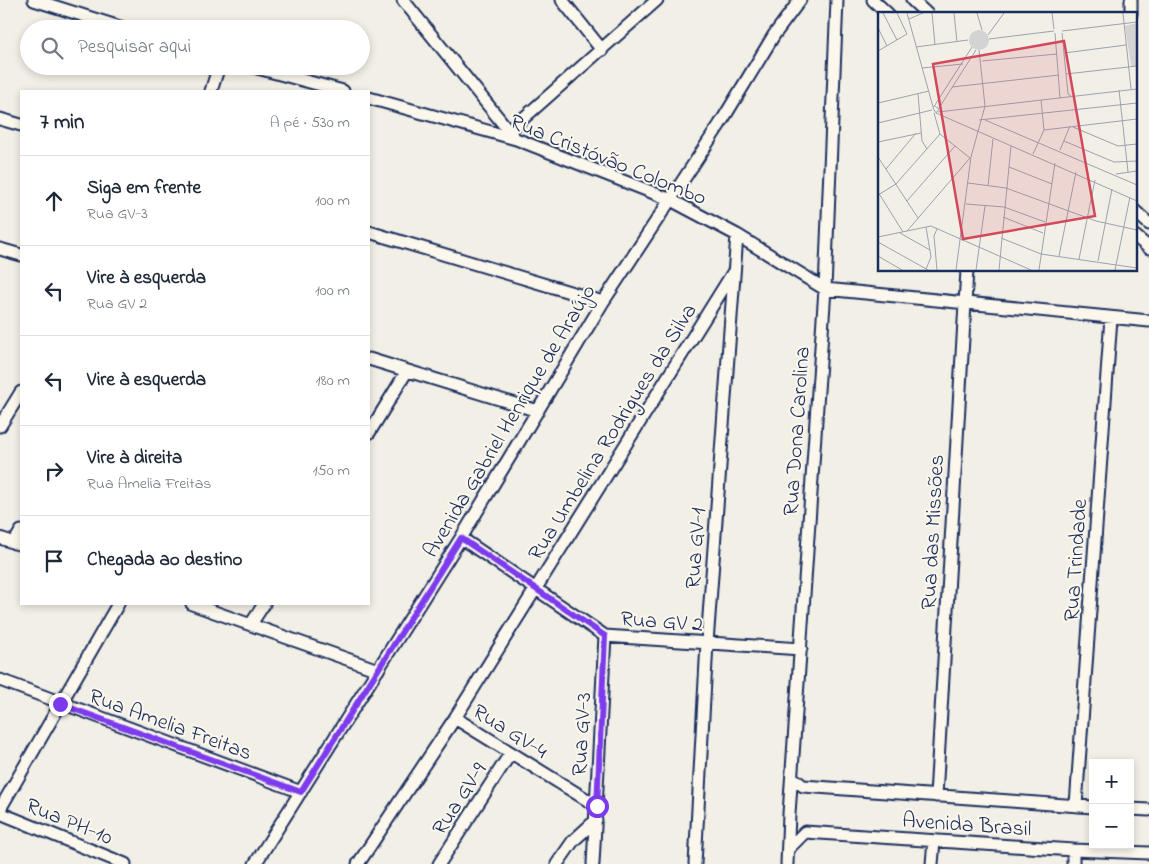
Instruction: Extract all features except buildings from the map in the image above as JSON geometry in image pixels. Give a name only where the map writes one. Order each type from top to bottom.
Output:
[{"type":"street","points":[[34,0],[97,20]]},
{"type":"street","points":[[403,0],[512,135],[657,0]]},
{"type":"street","points":[[562,0],[602,50]]},
{"type":"street","name":"Avenida Gabriel Henrique de Araújo","points":[[255,864],[461,538],[603,302],[720,124],[774,35],[800,0]]},
{"type":"street","name":"Rua Dona Carolina","points":[[787,864],[825,289],[837,0]]},
{"type":"street","points":[[873,0],[886,12]]},
{"type":"street","points":[[912,0],[924,12]]},
{"type":"street","points":[[211,90],[216,75]]},
{"type":"street","points":[[283,75],[339,90]]},
{"type":"street","name":"Rua Cristóvão Colombo","points":[[370,98],[512,135],[669,199],[736,235],[825,289],[965,305],[1149,321]]},
{"type":"street","points":[[0,119],[20,125]]},
{"type":"street","points":[[1136,212],[1149,224]]},
{"type":"street","points":[[370,232],[603,302]]},
{"type":"street","name":"Rua GV-1","points":[[695,864],[707,643],[736,235]]},
{"type":"street","points":[[1136,237],[1149,248]]},
{"type":"street","points":[[0,249],[20,255]]},
{"type":"street","name":"Rua Umbelina Rodrigues da Silva","points":[[358,864],[455,718],[734,270]]},
{"type":"street","name":"Rua das Missões","points":[[936,796],[968,271]]},
{"type":"street","name":"Rua Trindade","points":[[1076,806],[1111,318]]},
{"type":"street","points":[[370,359],[538,410]]},
{"type":"street","points":[[370,431],[407,371]]},
{"type":"street","points":[[0,426],[20,394]]},
{"type":"street","points":[[0,538],[18,544]]},
{"type":"street","name":"Rua GV 2","points":[[461,538],[605,636],[800,649]]},
{"type":"street","points":[[0,809],[117,605]]},
{"type":"street","points":[[195,605],[378,670]]},
{"type":"street","points":[[251,624],[263,605]]},
{"type":"street","name":"Rua GV-3","points":[[593,864],[605,636]]},
{"type":"street","name":"Rua Amelia Freitas","points":[[0,680],[60,704],[301,792]]},
{"type":"street","name":"Rua GV-4","points":[[455,718],[510,754],[597,806]]},
{"type":"street","name":"Rua GV-9","points":[[439,864],[510,754]]},
{"type":"street","name":"Avenida Brasil","points":[[792,777],[803,786],[1089,807]]},
{"type":"street","points":[[1134,809],[1149,810]]},
{"type":"street","name":"Rua PH-10","points":[[0,813],[125,864]]},
{"type":"street","points":[[557,864],[573,841],[596,820]]},
{"type":"street","name":"Avenida Brasil","points":[[789,848],[805,832],[1073,850],[1149,853]]},
{"type":"street","points":[[932,864],[934,841]]},
{"type":"street","points":[[1073,850],[1073,864]]},
{"type":"route","points":[[60,704],[301,792],[461,538],[605,636],[597,806]]}]
